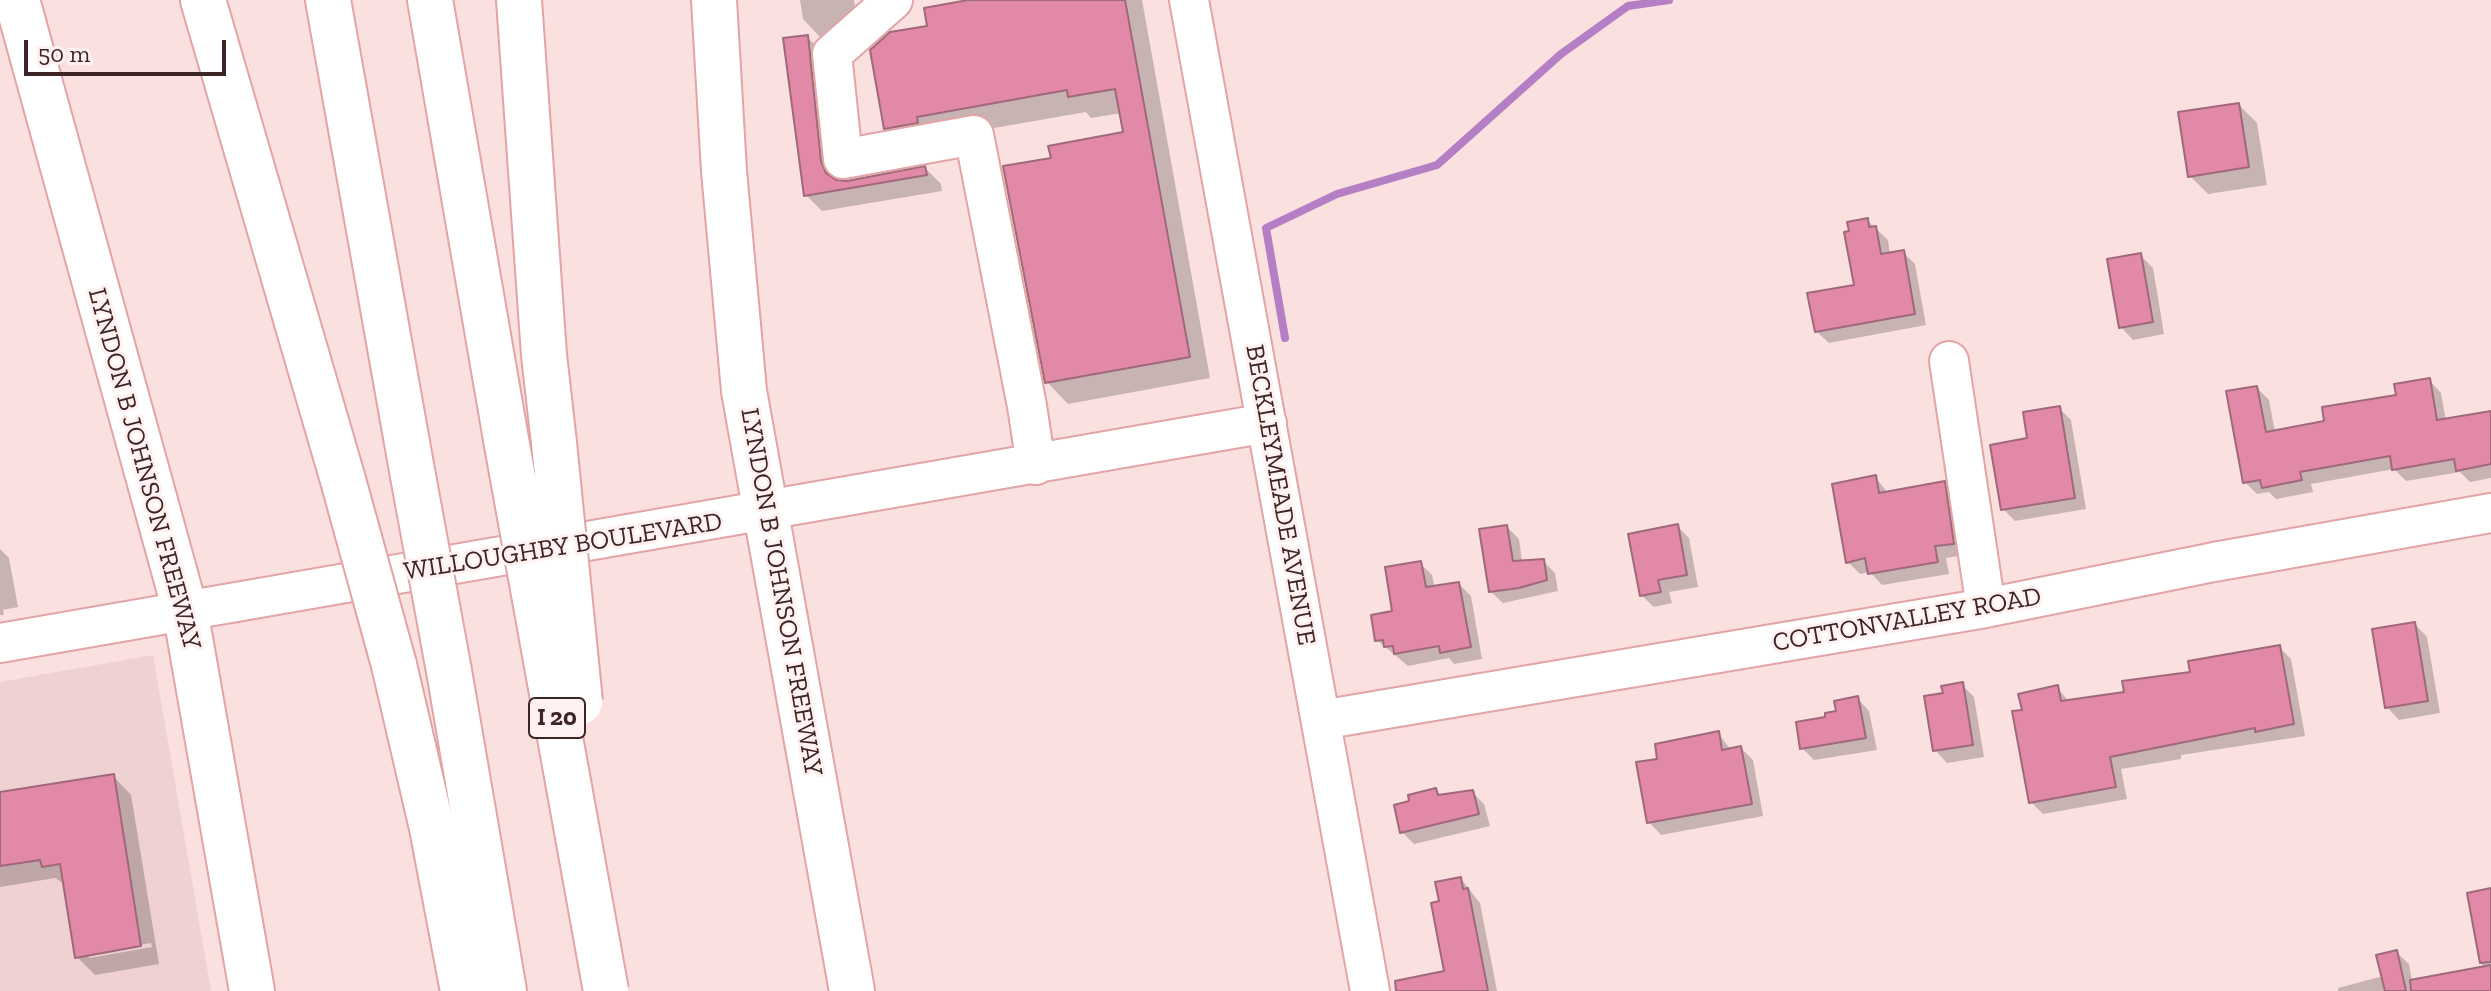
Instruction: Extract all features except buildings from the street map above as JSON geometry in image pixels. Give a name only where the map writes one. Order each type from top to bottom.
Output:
[{"type":"main road","name":"LYNDON B JOHNSON FREEWAY","points":[[17,0],[185,610],[252,991]]},
{"type":"main road","points":[[203,0],[394,665],[432,828],[463,991]]},
{"type":"main road","points":[[309,0],[387,331]]},
{"type":"main road","points":[[328,0],[504,991]]},
{"type":"main road","name":"I 20","points":[[430,0],[507,445],[607,991]]},
{"type":"main road","points":[[519,0],[542,340],[607,991]]},
{"type":"main road","name":"LYNDON B JOHNSON FREEWAY","points":[[714,0],[724,171],[744,391],[852,991]]},
{"type":"street","points":[[893,0],[832,54],[843,159],[974,135],[1036,465]]},
{"type":"street","name":"BECKLEYMEADE AVENUE","points":[[1189,0],[1370,991]]},
{"type":"street","points":[[1949,361],[1986,608]]},
{"type":"street","name":"WILLOUGHBY BOULEVARD","points":[[0,643],[767,513],[1267,423]]},
{"type":"street","name":"COTTONVALLEY ROAD","points":[[1321,720],[1986,608],[2214,562],[2491,513]]},
{"type":"shaded area","points":[[153,655],[211,991],[0,991],[0,682]]},
{"type":"waterway","points":[[1285,338],[1266,228],[1337,194],[1437,165],[1561,54],[1628,6],[1669,0]]}]
